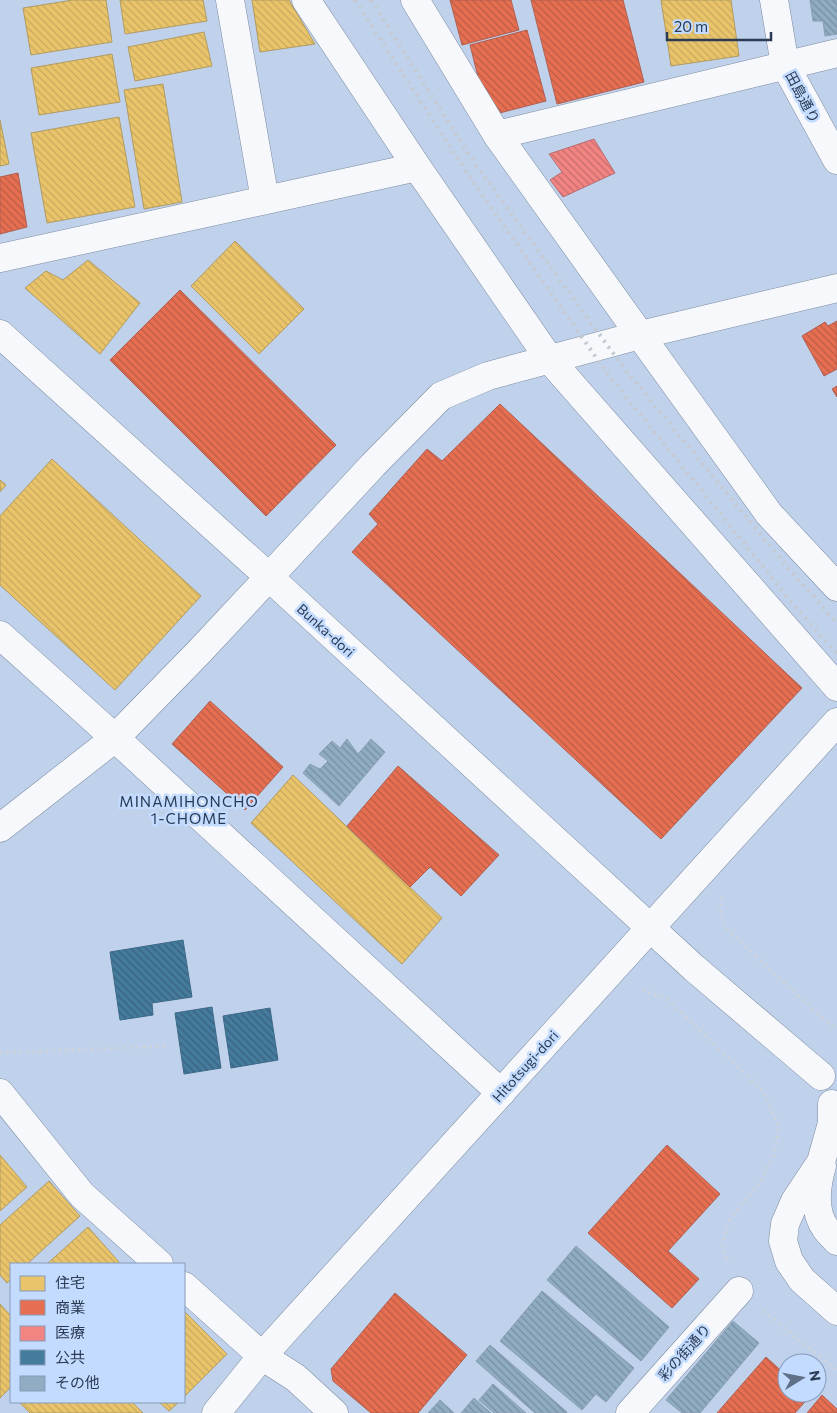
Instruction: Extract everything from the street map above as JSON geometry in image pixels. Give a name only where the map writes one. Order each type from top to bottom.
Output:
[{"type":"street","points":[[230,0],[264,200]]},
{"type":"street","points":[[306,0],[417,167],[550,360],[837,687]]},
{"type":"street","points":[[415,0],[497,135],[640,335],[769,514],[837,587]]},
{"type":"street","name":"田島通り","points":[[774,0],[785,65],[837,160]]},
{"type":"street","points":[[497,135],[837,53]]},
{"type":"street","points":[[0,258],[417,167]]},
{"type":"street","points":[[0,828],[115,738],[269,578],[373,465],[441,396],[488,376],[640,335],[837,288]]},
{"type":"street","name":"Bunka-dori","points":[[0,334],[269,578],[832,1096]]},
{"type":"street","points":[[0,635],[115,738],[501,1093]]},
{"type":"street","name":"Hitotsugi-dori","points":[[216,1413],[262,1356],[837,722]]},
{"type":"street","points":[[0,1093],[82,1195],[159,1263]]},
{"type":"street","points":[[832,1096],[834,1126],[817,1186],[817,1201],[820,1217],[825,1229],[837,1241]]},
{"type":"street","points":[[832,1096],[832,1123],[821,1162],[795,1201],[785,1224],[783,1241],[789,1262],[802,1280],[837,1311]]},
{"type":"street","points":[[185,1287],[262,1356],[296,1378],[334,1413]]},
{"type":"street","name":"彩の街通り","points":[[630,1413],[739,1291]]},
{"type":"path","points":[[722,891],[720,906],[722,920],[729,931],[831,1026],[837,1027]]},
{"type":"path","points":[[642,990],[666,999],[764,1092],[780,1128],[773,1158],[759,1183],[728,1222],[722,1248],[739,1291],[837,1370]]},
{"type":"path","points":[[0,1053],[168,1046]]},
{"type":"building: 住宅","points":[[73,0],[106,0],[112,42],[31,55],[23,8]]},
{"type":"building: 住宅","points":[[120,0],[203,0],[207,21],[125,34]]},
{"type":"building: 住宅","points":[[252,0],[289,0],[315,44],[260,52]]},
{"type":"building: 住宅","points":[[661,0],[731,0],[739,56],[671,66]]},
{"type":"building: 住宅","points":[[204,32],[212,66],[135,81],[128,47]]},
{"type":"building: 住宅","points":[[112,54],[120,102],[39,115],[31,68]]},
{"type":"building: 住宅","points":[[163,84],[182,202],[144,209],[124,90]]},
{"type":"building: 住宅","points":[[119,117],[135,207],[47,223],[31,133]]},
{"type":"building: 住宅","points":[[0,120],[9,164],[0,166]]},
{"type":"building: 住宅","points":[[235,241],[304,309],[259,354],[191,286]]},
{"type":"building: 住宅","points":[[88,260],[140,303],[100,354],[25,288],[46,271],[63,280]]},
{"type":"building: 住宅","points":[[52,459],[201,596],[115,690],[0,585],[0,516]]},
{"type":"building: 住宅","points":[[0,480],[6,485],[0,492]]},
{"type":"building: 住宅","points":[[293,775],[442,918],[402,964],[251,823]]},
{"type":"building: 住宅","points":[[0,1155],[27,1187],[0,1211]]},
{"type":"building: 住宅","points":[[49,1181],[80,1216],[28,1263],[10,1263],[10,1280],[7,1283],[0,1275],[0,1225]]},
{"type":"building: 住宅","points":[[88,1227],[119,1262],[118,1263],[48,1263]]},
{"type":"building: 住宅","points":[[0,1304],[10,1315],[10,1388],[0,1398]]},
{"type":"building: 住宅","points":[[185,1312],[227,1354],[185,1396]]},
{"type":"building: 住宅","points":[[20,1403],[133,1403],[143,1413],[30,1413]]},
{"type":"building: 住宅","points":[[160,1403],[178,1403],[169,1411]]},
{"type":"building: 商業","points":[[450,0],[511,0],[519,30],[462,45]]},
{"type":"building: 商業","points":[[531,0],[623,0],[644,82],[557,104]]},
{"type":"building: 商業","points":[[527,30],[546,101],[488,116],[470,45]]},
{"type":"building: 商業","points":[[18,173],[27,227],[0,234],[0,177]]},
{"type":"building: 商業","points":[[180,290],[336,445],[266,516],[110,360]]},
{"type":"building: 商業","points":[[837,321],[837,369],[824,376],[802,336],[825,322],[828,326]]},
{"type":"building: 商業","points":[[837,386],[837,397],[832,389]]},
{"type":"building: 商業","points":[[500,404],[802,688],[661,839],[352,552],[378,524],[369,514],[427,449],[442,461]]},
{"type":"building: 商業","points":[[210,701],[283,767],[245,810],[172,744]]},
{"type":"building: 商業","points":[[398,766],[499,855],[461,896],[430,867],[410,887],[347,826]]},
{"type":"building: 商業","points":[[667,1145],[720,1194],[668,1251],[699,1279],[672,1308],[588,1233]]},
{"type":"building: 商業","points":[[395,1293],[467,1355],[418,1413],[371,1413],[333,1381],[331,1369]]},
{"type":"building: 商業","points":[[766,1357],[777,1367],[777,1403],[804,1403],[795,1413],[717,1413]]},
{"type":"building: 商業","points":[[827,1400],[837,1409],[837,1413],[807,1413],[815,1403],[827,1403]]},
{"type":"building: 医療","points":[[594,139],[615,173],[563,197],[550,180],[562,172],[549,154]]},
{"type":"building: 公共","points":[[183,940],[192,997],[152,1003],[153,1015],[120,1020],[110,952]]},
{"type":"building: 公共","points":[[212,1007],[221,1068],[184,1074],[175,1013]]},
{"type":"building: 公共","points":[[270,1008],[278,1060],[231,1068],[223,1016]]},
{"type":"building: その他","points":[[810,0],[837,0],[837,34],[825,36],[823,21],[813,21]]},
{"type":"building: その他","points":[[347,739],[358,754],[371,739],[385,752],[339,806],[303,773],[310,764],[320,769],[328,761],[319,754],[332,741],[340,748]]},
{"type":"building: その他","points":[[576,1246],[669,1327],[641,1361],[547,1280]]},
{"type":"building: その他","points":[[542,1291],[634,1368],[606,1402],[596,1394],[582,1410],[500,1341]]},
{"type":"building: その他","points":[[733,1321],[759,1343],[700,1413],[682,1413],[666,1400]]},
{"type":"building: その他","points":[[490,1345],[567,1412],[535,1413],[476,1361]]},
{"type":"building: その他","points":[[493,1384],[526,1413],[494,1413],[479,1400]]},
{"type":"building: その他","points":[[474,1398],[491,1413],[461,1413]]},
{"type":"building: その他","points":[[440,1400],[454,1413],[428,1413]]},
{"type":"railway","points":[[355,0],[465,170],[607,373],[797,609],[837,653]]},
{"type":"railway","points":[[371,0],[473,161],[624,368],[789,569],[837,623]]},
{"type":"district","name":"MINAMIHONCHO 1-CHOME","points":[[189,810]]}]
